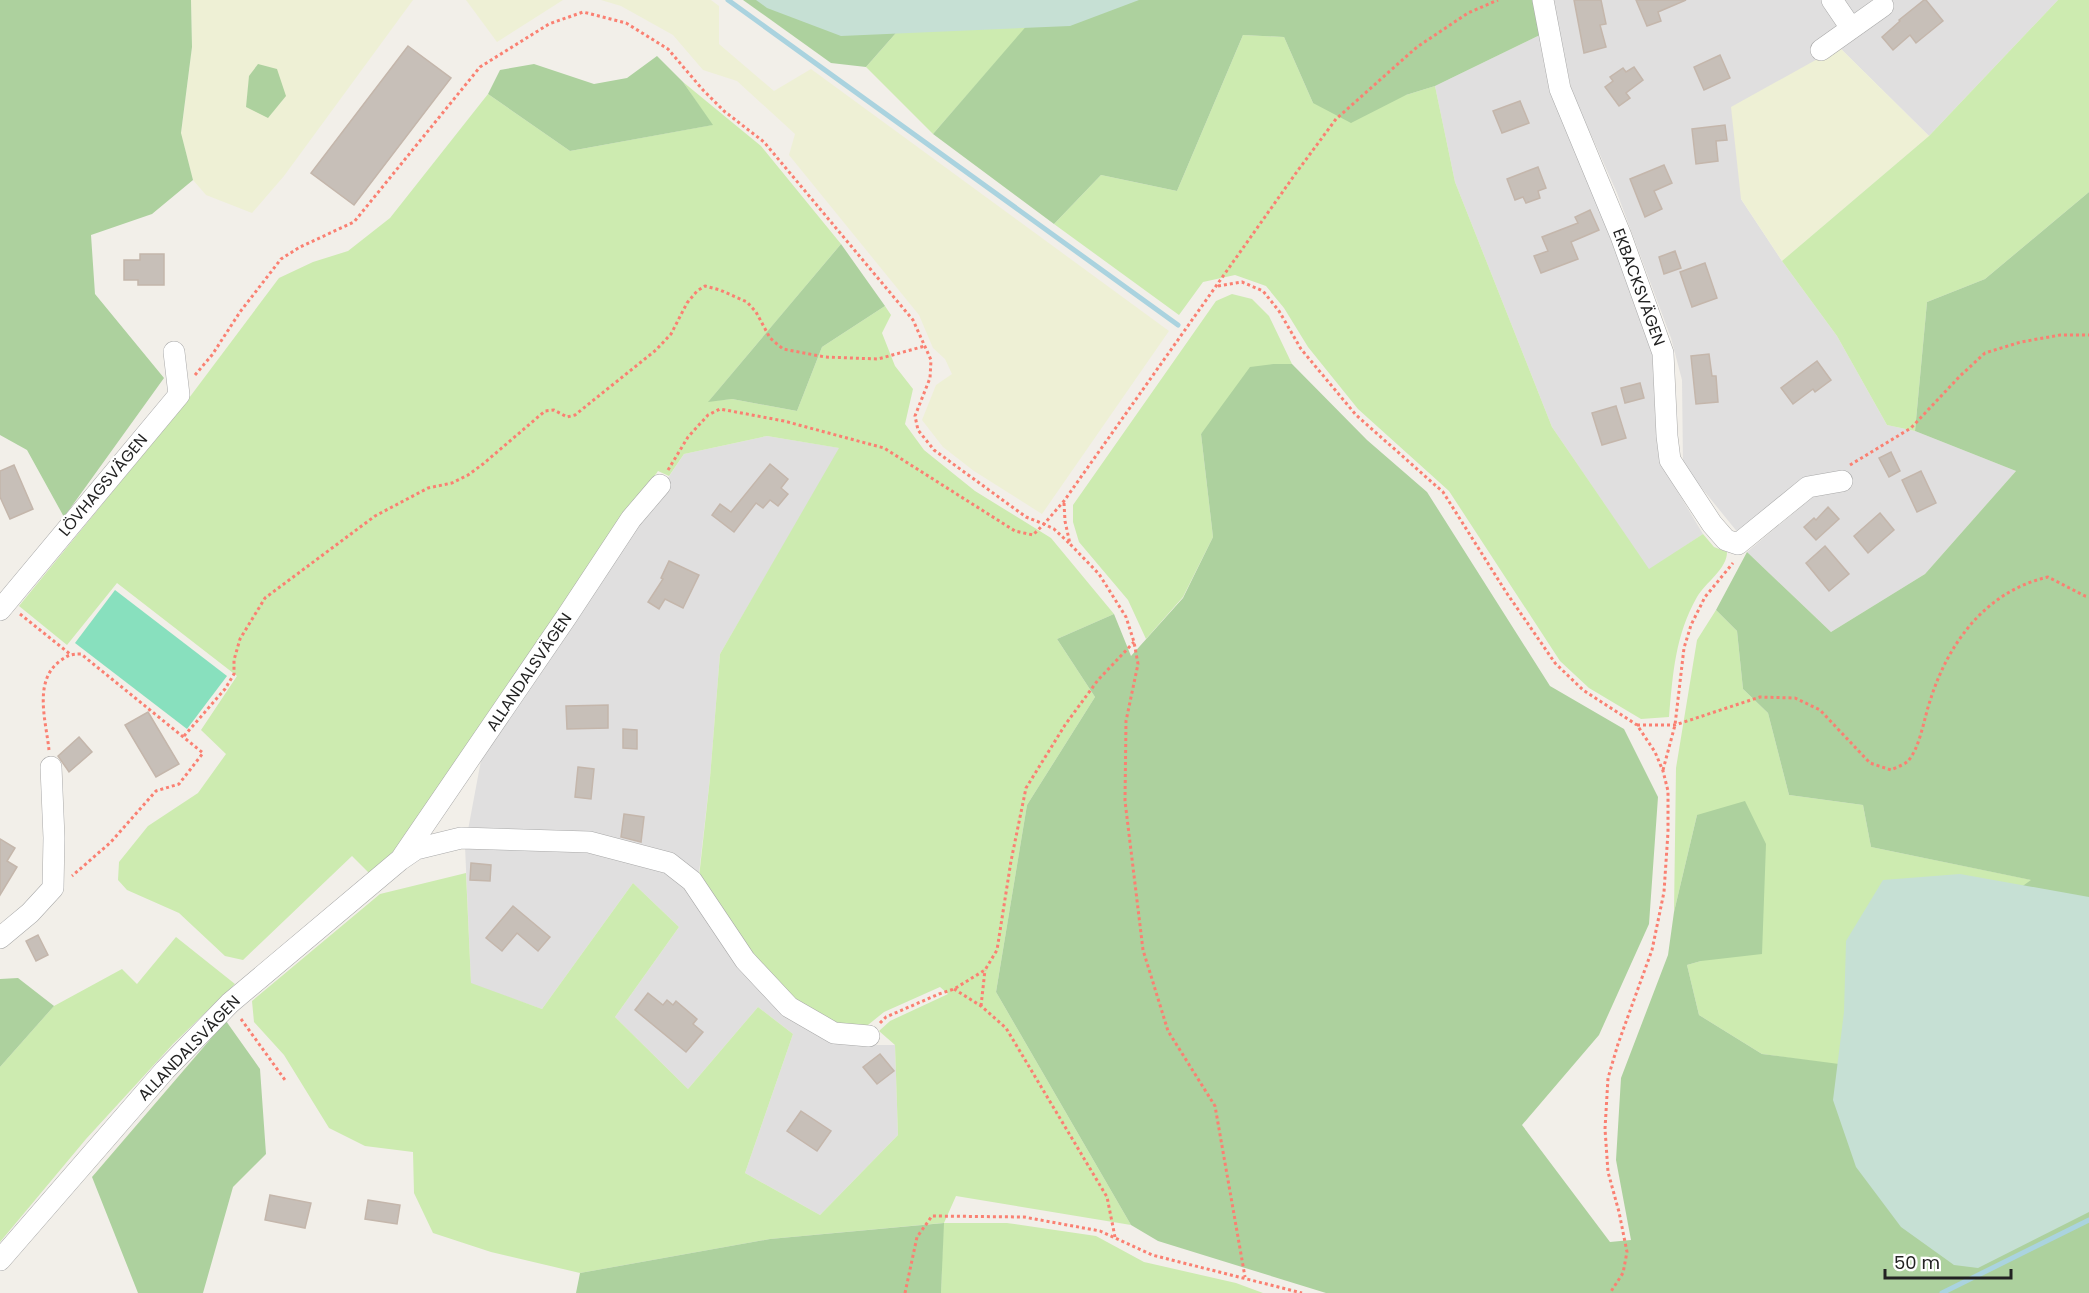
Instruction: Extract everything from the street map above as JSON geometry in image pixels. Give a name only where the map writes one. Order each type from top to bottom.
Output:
[{"type":"street","name":"EKBACKSVÄGEN","points":[[1543,0],[1560,89],[1621,236],[1663,353],[1666,436],[1670,460],[1712,524],[1726,540],[1738,544]]},
{"type":"street","points":[[1832,0],[1851,28]]},
{"type":"street","points":[[1821,50],[1883,6]]},
{"type":"street","points":[[174,352],[179,395]]},
{"type":"street","name":"LÖVHAGSVÄGEN","points":[[3,606],[179,395]]},
{"type":"street","points":[[1738,544],[1808,487],[1842,481]]},
{"type":"street","name":"ALLANDALSVÄGEN","points":[[400,860],[631,519],[660,485]]},
{"type":"street","points":[[0,938],[30,913],[53,888],[54,838],[51,768]]},
{"type":"street","name":"ALLANDALSVÄGEN","points":[[0,1260],[165,1070],[230,1003],[416,849],[461,838],[589,842],[669,863],[692,881],[745,960],[789,1007],[834,1032],[868,1036]]},
{"type":"path","points":[[660,485],[688,437],[708,415],[720,409],[784,422],[884,448],[1015,531],[1033,535],[1064,501],[1336,119],[1417,47],[1468,13],[1498,0]]},
{"type":"path","points":[[179,395],[212,356],[240,312],[280,259],[354,222],[480,67],[549,24],[583,12],[626,23],[668,48],[724,111],[764,142],[912,320],[931,360],[930,378],[915,416],[918,430],[934,450],[1026,517],[1054,529],[1099,574],[1126,616],[1138,664],[1126,721],[1125,801],[1143,950],[1168,1031],[1215,1106],[1245,1277]]},
{"type":"path","points":[[1218,285],[1242,282],[1263,291],[1279,311],[1301,349],[1332,389],[1356,415],[1443,492],[1555,663],[1583,690],[1637,725],[1655,752],[1663,771],[1668,791],[1664,892],[1652,950],[1608,1078],[1605,1129],[1608,1172],[1627,1251],[1623,1273],[1610,1293]]},
{"type":"path","points":[[184,736],[225,689],[234,674],[234,660],[240,639],[266,598],[375,516],[428,488],[452,483],[468,476],[545,411],[554,410],[567,417],[575,416],[656,350],[671,334],[687,303],[697,291],[705,286],[747,302],[756,312],[770,338],[783,349],[825,357],[878,359],[924,346]]},
{"type":"path","points":[[1842,481],[1848,466],[1911,428],[1985,353],[2021,342],[2060,335],[2089,336]]},
{"type":"path","points":[[1064,501],[1070,544]]},
{"type":"path","points":[[1663,771],[1675,724],[1684,648],[1691,625],[1705,597],[1734,561],[1738,544]]},
{"type":"path","points":[[1637,725],[1675,724],[1760,697],[1795,698],[1820,710],[1870,763],[1891,770],[1907,762],[1918,742],[1930,699],[1947,657],[1966,629],[1990,604],[2028,581],[2048,577],[2089,597]]},
{"type":"path","points":[[3,606],[70,654]]},
{"type":"path","points":[[981,1006],[985,970],[997,950],[1011,861],[1026,788],[1065,725],[1098,680],[1134,642]]},
{"type":"path","points":[[51,768],[43,691],[46,677],[54,665],[70,654],[81,654],[203,753],[179,784],[156,791],[111,842],[88,863],[53,888]]},
{"type":"path","points":[[868,1036],[886,1017],[954,989],[985,970]]},
{"type":"path","points":[[954,989],[981,1006],[1006,1028],[1107,1197],[1115,1237]]},
{"type":"path","points":[[230,1003],[285,1080]]},
{"type":"path","points":[[904,1293],[917,1237],[932,1216],[1023,1217],[1100,1231],[1152,1255],[1302,1293]]},
{"type":"shaded area","points":[[1552,0],[2058,0],[1929,136],[1839,47],[1741,199],[1782,261],[1837,336],[1887,425],[1915,431],[2016,471],[1925,574],[1831,632],[1747,552],[1815,495],[1739,534],[1683,465],[1682,380],[1671,338],[1617,193],[1572,92]]},
{"type":"shaded area","points":[[1544,33],[1656,353],[1660,462],[1703,534],[1649,570],[1552,427],[1455,182],[1435,86]]},
{"type":"shaded area","points":[[767,436],[840,448],[720,654],[710,778],[696,899],[790,1017],[843,1045],[895,1045],[898,1135],[820,1215],[745,1173],[793,1034],[758,1007],[688,1089],[615,1017],[679,927],[633,883],[542,1009],[471,984],[465,846],[482,755],[684,454]]},
{"type":"green space","points":[[0,0],[191,0],[192,47],[181,133],[193,180],[152,214],[91,235],[95,294],[164,378],[64,517],[27,450],[0,435]]},
{"type":"green space","points":[[191,0],[413,0],[284,176],[252,213],[206,195],[193,180],[181,134],[192,47]]},
{"type":"green space","points":[[466,0],[563,0],[497,42]]},
{"type":"green space","points":[[601,0],[711,0],[719,6],[719,44],[774,91],[811,69],[1169,331],[1042,514],[974,471],[943,447],[922,420],[936,385],[952,374],[945,359],[933,348],[919,315],[789,155],[795,134],[737,81],[703,70],[673,35],[621,6]]},
{"type":"green space","points":[[743,0],[925,0],[866,67],[831,63]]},
{"type":"green space","points":[[756,0],[1139,0],[1070,26],[841,36],[767,8]]},
{"type":"green space","points":[[925,0],[1050,0],[933,134],[866,67]]},
{"type":"green space","points":[[1049,0],[1535,0],[1544,33],[1435,86],[1406,95],[1351,123],[1313,103],[1284,37],[1243,35],[1177,191],[1101,175],[1054,224],[933,134]]},
{"type":"green space","points":[[2058,0],[2089,0],[2089,192],[1985,279],[1927,302],[1915,431],[1887,425],[1837,336],[1782,261],[1929,136]]},
{"type":"green space","points":[[1243,35],[1284,37],[1313,103],[1406,95],[1435,86],[1455,182],[1552,427],[1649,569],[1703,534],[1714,547],[1727,552],[1724,564],[1697,597],[1684,626],[1674,670],[1669,717],[1641,719],[1589,688],[1560,661],[1449,491],[1358,409],[1308,347],[1284,308],[1266,286],[1235,275],[1203,282],[1179,315],[1054,224],[1101,175],[1177,191]]},
{"type":"green space","points":[[1839,47],[1929,136],[1782,261],[1741,199],[1731,107]]},
{"type":"green space","points":[[657,56],[683,82],[713,125],[570,151],[488,94],[500,70],[534,64],[594,84],[627,78]]},
{"type":"green space","points":[[258,64],[277,69],[286,96],[268,118],[246,107],[249,76]]},
{"type":"green space","points":[[683,82],[761,146],[841,244],[709,401],[732,399],[797,411],[822,347],[885,306],[891,315],[882,333],[895,366],[913,389],[905,424],[924,450],[975,491],[1051,538],[1114,614],[1057,639],[1095,697],[1027,805],[996,992],[1131,1225],[956,1196],[944,1223],[1007,1223],[1096,1236],[1144,1262],[1236,1283],[1263,1293],[941,1293],[943,1223],[770,1239],[580,1273],[491,1252],[433,1233],[414,1193],[413,1152],[365,1146],[329,1128],[284,1055],[254,1022],[252,1001],[380,894],[466,873],[471,983],[542,1009],[633,883],[679,927],[615,1017],[688,1089],[758,1007],[793,1034],[745,1173],[820,1215],[898,1135],[895,1045],[879,1031],[890,1021],[948,994],[940,987],[884,1012],[863,1029],[835,1028],[791,1003],[698,886],[720,654],[839,448],[767,436],[684,454],[669,476],[658,471],[521,673],[392,856],[371,875],[352,856],[243,960],[225,956],[179,913],[127,890],[118,880],[119,862],[148,826],[198,793],[226,754],[201,730],[237,676],[117,583],[67,645],[19,606],[186,402],[279,278],[313,262],[348,251],[390,218],[488,94],[570,151],[712,125]]},
{"type":"green space","points":[[2089,192],[2089,1293],[1326,1293],[1158,1241],[1131,1225],[996,992],[1027,805],[1095,697],[1057,639],[1114,614],[1131,656],[1183,598],[1213,537],[1201,434],[1250,367],[1292,364],[1367,440],[1427,492],[1550,686],[1624,729],[1658,797],[1649,924],[1599,1035],[1522,1125],[1610,1242],[1631,1240],[1616,1160],[1621,1078],[1668,955],[1674,912],[1697,815],[1745,801],[1766,844],[1762,954],[1701,961],[1687,965],[1699,1015],[1762,1054],[1839,1064],[1868,997],[2031,880],[1871,847],[1863,805],[1789,795],[1768,713],[1743,689],[1737,631],[1716,610],[1747,552],[1831,632],[1925,574],[2016,471],[1915,431],[1927,302],[1985,279]]},
{"type":"green space","points":[[841,244],[885,306],[822,347],[797,411],[732,399],[708,402]]},
{"type":"green space","points":[[1232,294],[1252,299],[1269,316],[1292,364],[1273,364],[1201,434],[1213,537],[1183,597],[1146,639],[1128,600],[1079,542],[1073,522],[1073,505],[1216,301]]},
{"type":"green space","points":[[115,590],[227,676],[187,729],[75,643]]},
{"type":"green space","points":[[1716,610],[1737,631],[1743,689],[1768,713],[1789,795],[1863,805],[1871,847],[2032,880],[1868,997],[1839,1065],[1762,1054],[1699,1015],[1687,965],[1701,961],[1697,815],[1674,912],[1676,768],[1697,640]]},
{"type":"green space","points":[[1960,874],[2089,897],[2089,1212],[1978,1268],[1954,1265],[1901,1227],[1856,1167],[1833,1100],[1844,1012],[1846,941],[1883,880]]},
{"type":"green space","points":[[176,937],[235,984],[173,1044],[86,1139],[0,1242],[0,1067],[54,1006],[122,969],[137,984]]},
{"type":"green space","points":[[18,978],[54,1006],[0,1067],[0,979]]},
{"type":"green space","points":[[226,1021],[260,1069],[266,1154],[233,1187],[203,1293],[138,1293],[92,1177]]},
{"type":"green space","points":[[944,1223],[941,1293],[576,1293],[580,1273],[770,1239]]},
{"type":"building","points":[[1574,0],[1601,0],[1606,24],[1600,25],[1606,47],[1584,53]]},
{"type":"building","points":[[1636,0],[1686,0],[1658,12],[1661,21],[1647,26]]},
{"type":"building","points":[[1924,0],[1943,21],[1916,43],[1910,35],[1893,50],[1882,37]]},
{"type":"building","points":[[408,46],[451,78],[354,205],[311,173]]},
{"type":"building","points":[[1720,55],[1730,78],[1704,90],[1694,67]]},
{"type":"building","points":[[1634,67],[1643,80],[1626,93],[1630,98],[1619,106],[1605,87],[1613,81],[1610,77],[1623,68],[1626,72]]},
{"type":"building","points":[[1520,101],[1529,123],[1502,133],[1493,111]]},
{"type":"building","points":[[1725,125],[1727,140],[1716,141],[1718,161],[1696,164],[1692,129]]},
{"type":"building","points":[[1664,165],[1672,183],[1654,191],[1662,209],[1645,217],[1630,179]]},
{"type":"building","points":[[1538,167],[1546,188],[1538,191],[1540,198],[1526,203],[1523,197],[1515,200],[1507,179]]},
{"type":"building","points":[[1590,210],[1599,230],[1571,242],[1578,259],[1541,273],[1534,256],[1548,251],[1542,237],[1578,223],[1575,217]]},
{"type":"building","points":[[1675,251],[1681,268],[1664,274],[1659,257]]},
{"type":"building","points":[[140,254],[164,254],[164,285],[138,285],[138,280],[124,280],[124,260],[140,260]]},
{"type":"building","points":[[1705,263],[1717,298],[1692,307],[1680,272]]},
{"type":"building","points":[[1709,354],[1712,376],[1716,376],[1718,402],[1696,404],[1691,356]]},
{"type":"building","points":[[1817,361],[1831,380],[1815,392],[1813,389],[1793,404],[1781,388]]},
{"type":"building","points":[[1640,383],[1644,398],[1625,403],[1621,388]]},
{"type":"building","points":[[1616,406],[1626,438],[1602,445],[1592,413]]},
{"type":"building","points":[[1891,452],[1900,471],[1889,477],[1879,458]]},
{"type":"building","points":[[770,464],[788,479],[781,488],[788,494],[778,506],[770,500],[763,508],[756,503],[734,532],[712,515],[720,504],[731,512]]},
{"type":"building","points":[[14,465],[33,509],[10,519],[0,497],[0,471]]},
{"type":"building","points":[[1921,471],[1936,503],[1917,512],[1902,480]]},
{"type":"building","points":[[1828,507],[1839,519],[1816,540],[1804,527],[1814,518],[1816,520]]},
{"type":"building","points":[[1880,513],[1894,530],[1868,553],[1854,536]]},
{"type":"building","points":[[1825,546],[1849,574],[1829,591],[1806,563]]},
{"type":"building","points":[[669,561],[699,575],[683,608],[665,599],[659,609],[648,602],[663,579],[661,578]]},
{"type":"building","points":[[608,705],[608,728],[567,729],[566,706]]},
{"type":"building","points":[[148,712],[179,764],[156,777],[125,725]]},
{"type":"building","points":[[623,729],[637,730],[637,749],[623,748]]},
{"type":"building","points":[[79,737],[92,752],[69,772],[58,756]]},
{"type":"building","points":[[578,767],[594,769],[591,799],[575,797]]},
{"type":"building","points":[[624,814],[644,817],[641,842],[621,837]]},
{"type":"building","points":[[0,839],[15,848],[7,861],[17,867],[0,895]]},
{"type":"building","points":[[471,863],[491,865],[490,881],[470,880]]},
{"type":"building","points":[[513,906],[550,937],[538,951],[517,933],[502,951],[486,938]]},
{"type":"building","points":[[38,935],[48,955],[36,961],[26,941]]},
{"type":"building","points":[[648,993],[663,1005],[667,1000],[673,1005],[676,1001],[697,1019],[693,1024],[703,1032],[686,1052],[635,1010]]},
{"type":"building","points":[[880,1054],[894,1071],[877,1084],[863,1067]]},
{"type":"building","points":[[801,1111],[831,1131],[817,1151],[787,1131]]},
{"type":"building","points":[[270,1195],[311,1203],[305,1228],[265,1220]]},
{"type":"building","points":[[368,1200],[400,1205],[397,1224],[365,1219]]},
{"type":"waterway","points":[[728,0],[1178,325]]},
{"type":"waterway","points":[[1942,1293],[2089,1220]]}]
